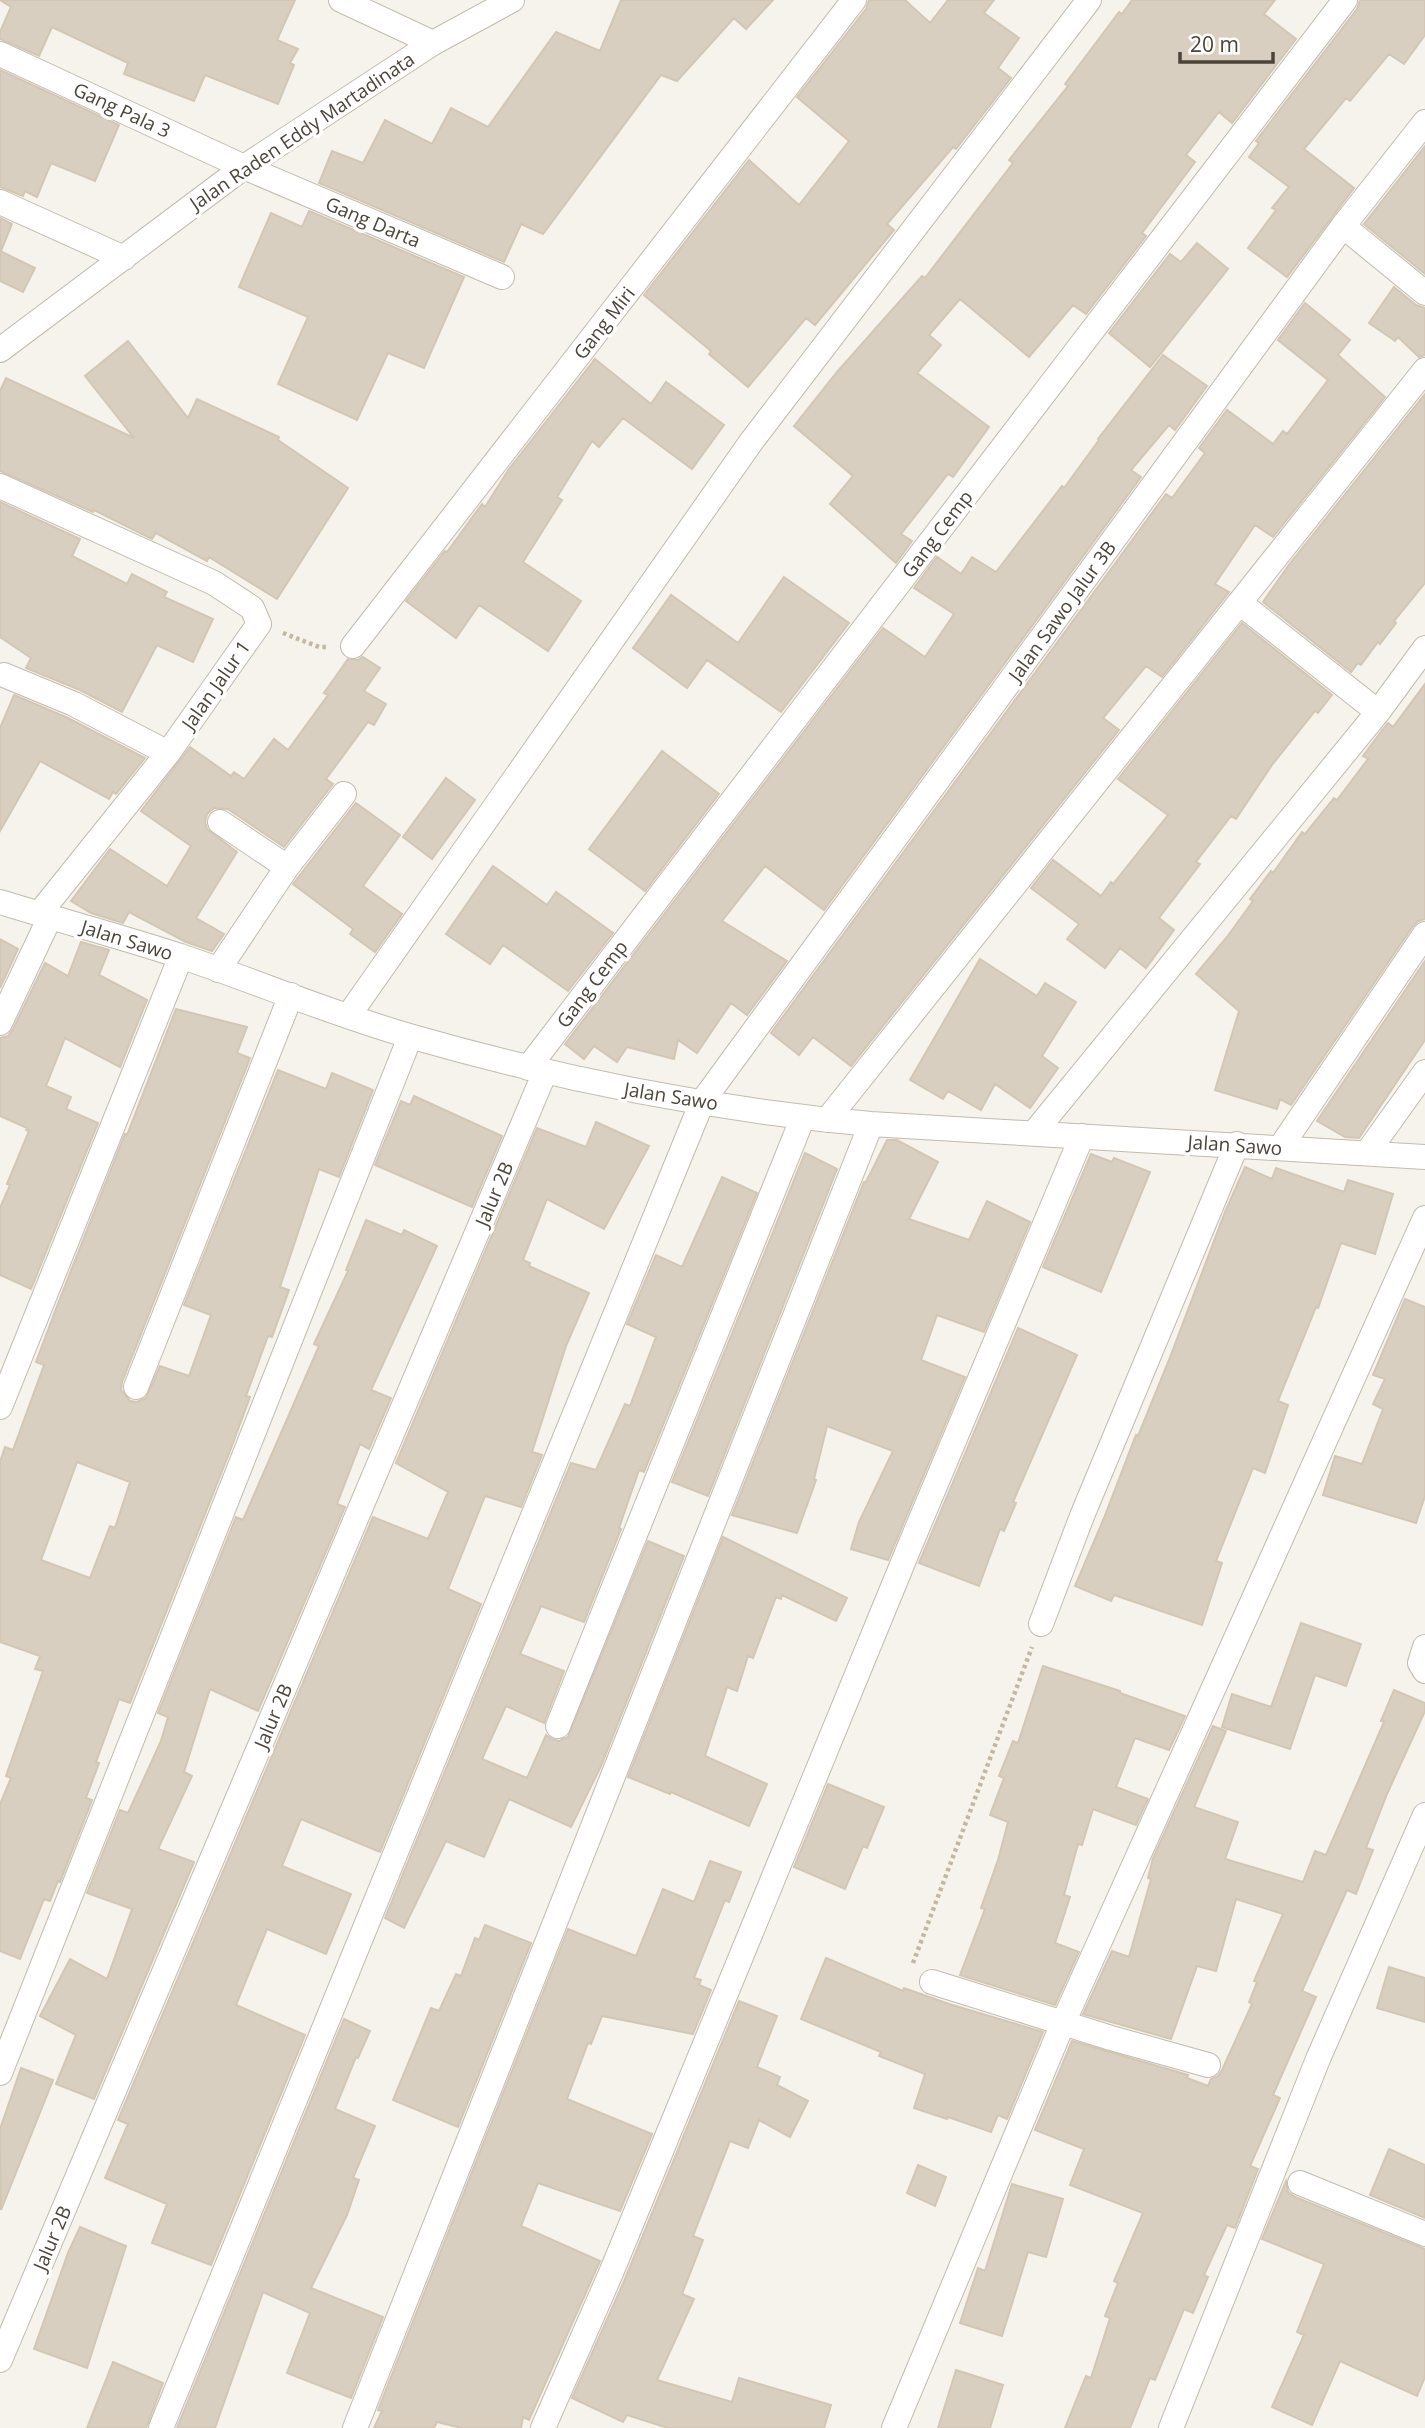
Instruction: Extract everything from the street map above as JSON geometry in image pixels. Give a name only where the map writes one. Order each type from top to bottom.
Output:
[{"type":"street","points":[[341,0],[433,43]]},
{"type":"street","name":"Jalan Raden Eddy Martadinata","points":[[0,350],[244,167],[433,43],[512,0]]},
{"type":"street","name":"Gang Miri","points":[[354,646],[854,0]]},
{"type":"street","points":[[349,1015],[751,442],[1089,0]]},
{"type":"street","name":"Gang Cemp","points":[[537,1070],[1345,0]]},
{"type":"street","name":"Gang Pala 3","points":[[0,54],[244,167]]},
{"type":"street","name":"Jalan Sawo Jalur 3B","points":[[160,2428],[702,1102],[1343,226],[1425,122]]},
{"type":"street","name":"Gang Darta","points":[[244,167],[502,277]]},
{"type":"street","points":[[0,202],[124,258]]},
{"type":"street","points":[[1343,226],[1425,293]]},
{"type":"street","points":[[827,1120],[1425,370]]},
{"type":"street","name":"Jalan Jalur 1","points":[[0,486],[215,583],[253,608],[259,624],[168,753],[45,916],[0,1023]]},
{"type":"street","points":[[1240,603],[1378,712]]},
{"type":"street","points":[[1034,1133],[1378,712],[1425,648]]},
{"type":"street","points":[[4,675],[74,704],[168,753]]},
{"type":"street","points":[[218,970],[287,867],[344,794]]},
{"type":"street","points":[[220,822],[287,867]]},
{"type":"street","name":"Jalan Sawo","points":[[0,902],[181,957],[410,1037],[619,1088],[803,1117],[871,1124],[1425,1157]]},
{"type":"street","points":[[1280,1148],[1425,934]]},
{"type":"street","points":[[0,1407],[181,957]]},
{"type":"street","points":[[136,1387],[291,995]]},
{"type":"street","points":[[0,2073],[410,1037]]},
{"type":"street","name":"Jalur 2B","points":[[0,2360],[537,1070]]},
{"type":"street","points":[[1367,1153],[1425,1072]]},
{"type":"street","points":[[558,1726],[674,1432],[803,1117]]},
{"type":"street","points":[[355,2428],[871,1124]]},
{"type":"street","points":[[544,2428],[1082,1136]]},
{"type":"street","points":[[1041,1624],[1087,1504],[1237,1144]]},
{"type":"street","points":[[894,2428],[1063,2023],[1425,1217]]},
{"type":"street","points":[[1425,1647],[1420,1663],[1425,1671]]},
{"type":"street","points":[[1171,2428],[1318,2059],[1425,1815]]},
{"type":"street","points":[[932,1982],[1208,2065]]},
{"type":"street","points":[[1300,2183],[1425,2234]]},
{"type":"path","points":[[259,624],[319,647],[354,646]]},
{"type":"path","points":[[932,1982],[916,1973],[913,1959],[1041,1624]]},
{"type":"building","points":[[0,0],[295,0],[277,40],[298,49],[290,63],[294,65],[278,104],[205,75],[194,101],[124,74],[128,63],[52,27],[39,56],[0,39],[0,32],[11,7]]},
{"type":"building","points":[[621,0],[773,0],[746,29],[734,18],[677,81],[661,75],[543,234],[521,224],[504,262],[319,183],[332,151],[363,163],[385,120],[432,144],[451,108],[488,127],[556,32],[600,51]]},
{"type":"building","points":[[869,0],[905,0],[930,23],[948,0],[994,0],[984,13],[1019,38],[998,68],[1011,78],[956,149],[953,147],[887,224],[894,230],[815,325],[806,318],[748,387],[709,354],[711,351],[644,295],[749,160],[799,205],[849,141],[797,97],[866,9]]},
{"type":"building","points":[[1132,0],[1275,0],[1264,14],[1296,39],[1232,123],[1219,112],[1186,155],[1195,162],[1142,233],[1146,236],[1086,314],[1073,305],[1029,357],[960,299],[929,335],[941,345],[917,373],[989,427],[953,477],[948,474],[901,534],[912,541],[896,563],[830,504],[853,476],[794,426],[837,372],[922,276],[925,278],[1013,163],[1009,160],[1068,86],[1065,84],[1119,12],[1122,14]]},
{"type":"building","points":[[1360,0],[1425,0],[1425,35],[1404,64],[1389,54],[1350,101],[1346,98],[1304,149],[1354,188],[1287,277],[1248,248],[1276,210],[1272,208],[1289,187],[1249,157],[1259,143],[1256,141],[1357,9]]},
{"type":"building","points":[[0,70],[119,125],[95,181],[51,163],[37,197],[25,191],[23,196],[0,187]]},
{"type":"building","points":[[1425,146],[1425,274],[1364,224]]},
{"type":"building","points":[[309,211],[464,277],[424,368],[388,353],[357,420],[278,384],[308,317],[239,287],[271,213],[302,227]]},
{"type":"building","points":[[0,218],[12,224],[1,251],[0,251]]},
{"type":"building","points":[[1197,243],[1228,269],[1150,367],[1109,333],[1170,254],[1181,262]]},
{"type":"building","points":[[0,251],[35,268],[23,292],[0,281]]},
{"type":"building","points":[[1394,287],[1416,305],[1425,308],[1425,355],[1419,357],[1398,337],[1395,341],[1369,323]]},
{"type":"building","points":[[1305,303],[1350,340],[1338,355],[1385,397],[1273,537],[1255,525],[1215,584],[1229,592],[1162,677],[1146,666],[1103,718],[1119,730],[851,1066],[813,1037],[799,1055],[771,1033],[1166,494],[1172,498],[1205,453],[1199,448],[1227,410],[1273,444],[1283,431],[1287,434],[1328,380],[1278,340]]},
{"type":"building","points":[[128,341],[188,418],[197,399],[279,437],[278,440],[348,488],[277,599],[209,557],[207,561],[156,533],[152,539],[94,510],[93,512],[0,471],[0,391],[6,378],[134,438],[85,376]]},
{"type":"building","points":[[1163,355],[1207,386],[1175,430],[1169,425],[1131,470],[1141,477],[824,910],[765,866],[722,921],[787,961],[747,1015],[731,1003],[697,1053],[678,1040],[674,1059],[627,1047],[617,1062],[594,1046],[584,1059],[565,1044],[883,628],[925,657],[954,614],[914,588],[937,557],[961,574],[972,557],[996,572],[1062,486],[1064,488]]},
{"type":"building","points":[[595,359],[651,404],[666,382],[724,425],[692,469],[623,418],[599,447],[592,441],[557,497],[562,500],[523,562],[581,601],[548,651],[479,605],[456,638],[406,601],[482,504],[485,507],[509,469]]},
{"type":"building","points":[[1425,394],[1425,583],[1394,621],[1396,623],[1380,644],[1378,642],[1361,665],[1358,663],[1351,672],[1263,602],[1288,566]]},
{"type":"building","points":[[0,502],[80,539],[72,556],[127,584],[132,574],[167,592],[164,597],[213,619],[193,662],[157,645],[122,712],[80,690],[26,668],[31,658],[0,637]]},
{"type":"building","points":[[784,577],[849,623],[781,712],[707,660],[687,688],[633,648],[671,595],[738,643]]},
{"type":"building","points":[[1242,623],[1332,695],[1318,713],[1315,711],[1272,765],[1236,819],[1231,816],[1196,862],[1200,864],[1159,918],[1174,930],[1146,968],[1120,948],[1105,968],[1067,939],[1079,924],[1031,888],[1053,860],[1101,896],[1168,815],[1118,779]]},
{"type":"building","points":[[363,657],[380,668],[364,691],[386,704],[374,725],[368,722],[326,779],[333,784],[284,847],[228,809],[214,808],[207,814],[207,829],[237,852],[196,918],[224,934],[212,951],[186,942],[129,912],[123,923],[91,913],[71,901],[110,849],[167,886],[191,846],[141,811],[190,747],[231,776],[234,772],[244,779],[274,739],[288,750],[328,695],[324,693],[348,659],[358,660]]},
{"type":"building","points":[[1425,684],[1425,919],[1413,926],[1291,1105],[1280,1099],[1277,1109],[1215,1090],[1239,1011],[1196,974],[1227,937],[1271,871],[1273,873],[1302,832],[1305,834],[1334,798],[1337,800],[1368,759],[1363,756],[1380,733],[1388,723],[1393,727]]},
{"type":"building","points":[[14,695],[68,718],[145,758],[109,799],[40,761],[0,831],[0,728]]},
{"type":"building","points":[[662,751],[719,794],[645,891],[589,849]]},
{"type":"building","points":[[446,778],[475,800],[432,859],[403,837]]},
{"type":"building","points":[[356,803],[400,835],[363,886],[402,914],[375,952],[350,934],[353,929],[293,884]]},
{"type":"building","points":[[493,866],[547,905],[556,892],[613,933],[568,991],[503,945],[490,964],[446,934]]},
{"type":"building","points":[[0,939],[18,949],[0,988]]},
{"type":"building","points":[[81,942],[109,950],[99,975],[147,1000],[120,1067],[65,1038],[46,1086],[71,1097],[66,1109],[98,1123],[31,1289],[0,1275],[0,1208],[29,1131],[0,1116],[0,1038],[8,1036],[13,1029],[45,963],[68,976]]},
{"type":"building","points":[[980,959],[1037,996],[1045,983],[1076,1002],[1042,1056],[1058,1068],[1030,1108],[995,1084],[981,1110],[948,1091],[943,1099],[910,1080]]},
{"type":"building","points":[[1425,961],[1425,1040],[1359,1138],[1345,1137],[1317,1121]]},
{"type":"building","points":[[176,1009],[247,1027],[237,1053],[250,1058],[122,1382],[121,1390],[130,1401],[137,1402],[146,1398],[160,1366],[189,1376],[211,1315],[184,1305],[278,1070],[326,1089],[332,1073],[373,1090],[339,1177],[319,1169],[280,1287],[289,1290],[272,1337],[268,1336],[246,1396],[250,1397],[230,1451],[130,1703],[119,1699],[86,1798],[92,1800],[60,1882],[58,1881],[50,1901],[44,1899],[20,1959],[0,1951],[0,1804],[11,1778],[6,1776],[43,1671],[35,1669],[40,1656],[0,1642],[0,1462],[5,1447],[13,1450],[44,1365],[36,1362],[125,1134],[127,1135]],"holes":[[[77,1462],[130,1482],[115,1528],[110,1526],[90,1578],[41,1560]]]},
{"type":"building","points":[[414,1096],[502,1136],[472,1207],[375,1165],[401,1101],[410,1105]]},
{"type":"building","points":[[596,1122],[649,1146],[604,1229],[547,1199],[523,1260],[530,1263],[529,1266],[589,1293],[566,1346],[532,1452],[542,1455],[521,1507],[485,1496],[448,1589],[481,1604],[380,1852],[301,1819],[282,1866],[351,1894],[326,1954],[267,1929],[236,2005],[305,2035],[211,2265],[152,2243],[167,2204],[105,2178],[128,2124],[118,2120],[373,1517],[428,1539],[448,1492],[396,1463],[537,1128],[586,1147]]},
{"type":"building","points":[[887,1140],[897,1140],[938,1162],[909,1219],[969,1240],[987,1201],[1030,1222],[984,1332],[937,1315],[921,1360],[965,1377],[888,1560],[851,1549],[859,1522],[893,1451],[827,1426],[814,1479],[816,1480],[797,1533],[732,1515],[864,1182]]},
{"type":"building","points":[[805,1153],[837,1169],[708,1496],[672,1482]]},
{"type":"building","points":[[1091,1154],[1112,1162],[1114,1158],[1150,1172],[1101,1292],[1043,1267]]},
{"type":"building","points":[[1245,1167],[1272,1179],[1276,1168],[1344,1192],[1348,1180],[1393,1194],[1375,1254],[1341,1243],[1318,1308],[1316,1307],[1278,1401],[1288,1405],[1265,1473],[1253,1468],[1216,1561],[1222,1563],[1202,1625],[1114,1595],[1111,1601],[1075,1586],[1169,1360],[1225,1212]]},
{"type":"building","points":[[722,1177],[757,1193],[644,1472],[639,1470],[619,1528],[621,1529],[584,1622],[541,1606],[520,1654],[564,1671],[544,1723],[506,1706],[482,1759],[527,1778],[546,1735],[559,1741],[568,1737],[648,1541],[684,1556],[601,1766],[571,1827],[509,1799],[484,1857],[446,1841],[404,1928],[385,1918],[571,1463],[596,1470],[625,1404],[630,1406],[656,1337],[627,1324],[656,1255],[682,1267]]},
{"type":"building","points":[[366,1220],[402,1235],[404,1230],[437,1246],[371,1390],[391,1398],[369,1449],[360,1444],[337,1504],[345,1507],[258,1711],[210,1689],[184,1772],[192,1776],[158,1849],[194,1862],[94,2099],[56,2084],[76,2035],[40,2016],[70,1959],[107,1979],[132,1909],[87,1893],[120,1810],[128,1813],[161,1741],[168,1717],[158,1713],[236,1517],[243,1520],[319,1346],[314,1344],[348,1271],[346,1270]]},
{"type":"building","points":[[1405,1299],[1425,1307],[1425,1496],[1416,1523],[1323,1495],[1335,1456],[1362,1464],[1383,1409],[1373,1404],[1385,1379],[1373,1375]]},
{"type":"building","points":[[1018,1328],[1077,1355],[1013,1502],[1016,1503],[1004,1531],[1000,1529],[979,1586],[919,1563]]},
{"type":"building","points":[[723,1537],[847,1598],[836,1621],[782,1595],[781,1599],[776,1597],[753,1658],[748,1656],[737,1691],[727,1687],[705,1756],[767,1784],[749,1826],[671,1792],[670,1794],[628,1777]]},
{"type":"building","points":[[1301,1623],[1361,1644],[1346,1686],[1315,1675],[1290,1749],[1222,1727],[1232,1694],[1271,1707]]},
{"type":"building","points":[[1043,1666],[1185,1716],[1169,1750],[1135,1738],[1116,1787],[1148,1799],[1136,1825],[1093,1809],[1082,1845],[1078,1844],[1064,1895],[1070,1897],[1055,1943],[1079,1952],[1055,2005],[960,1975],[985,1909],[981,1908],[1008,1822],[990,1815],[1004,1778],[999,1776],[1013,1741],[1018,1743]]},
{"type":"building","points":[[1394,1690],[1425,1703],[1425,1711],[1366,1848],[1373,1850],[1356,1894],[1347,1890],[1302,1991],[1316,1997],[1273,2095],[1280,2098],[1250,2166],[1258,2169],[1235,2228],[1227,2225],[1204,2275],[1208,2277],[1193,2313],[1184,2309],[1155,2380],[1150,2378],[1130,2428],[1065,2428],[1086,2376],[1091,2378],[1110,2318],[1105,2316],[1118,2283],[1114,2281],[1143,2213],[1070,2185],[1084,2149],[1035,2130],[1072,2041],[1188,2075],[1187,2078],[1208,2086],[1211,2079],[1218,2076],[1222,2070],[1252,2004],[1249,2002],[1257,1982],[1254,1981],[1283,1914],[1236,1899],[1216,1971],[1197,1966],[1171,2039],[1083,2014],[1112,1951],[1129,1957],[1151,1879],[1148,1878],[1153,1858],[1213,1726],[1226,1731],[1194,1807],[1238,1822],[1225,1859],[1303,1882],[1315,1851],[1326,1855],[1384,1722],[1381,1721]]},
{"type":"building","points":[[828,1784],[884,1807],[867,1848],[863,1846],[845,1889],[794,1867]]},
{"type":"building","points":[[710,1861],[741,1872],[729,1902],[725,1900],[694,1978],[701,1980],[699,1985],[711,1990],[693,2034],[602,2016],[591,2044],[588,2043],[567,2099],[652,2134],[620,2211],[538,2183],[521,2226],[600,2261],[529,2420],[523,2417],[521,2428],[462,2428],[437,2422],[434,2428],[374,2428],[382,2411],[378,2410],[568,1929],[636,1956],[663,1889],[694,1902]]},
{"type":"building","points":[[485,1925],[531,1943],[458,2127],[393,2100],[431,2008],[439,2011],[456,1974],[461,1976],[475,1938],[479,1940]]},
{"type":"building","points":[[826,1958],[903,1991],[904,1988],[1043,2032],[1007,2119],[998,2115],[991,2132],[914,2108],[925,2074],[879,2056],[881,2052],[801,2019]]},
{"type":"building","points":[[1389,1967],[1425,1978],[1425,2022],[1377,2008]]},
{"type":"building","points":[[739,2001],[777,2016],[757,2067],[780,2077],[777,2085],[808,2101],[790,2137],[759,2120],[748,2148],[730,2141],[693,2236],[703,2240],[682,2294],[694,2299],[657,2380],[732,2402],[739,2378],[831,2405],[824,2428],[668,2428],[627,2415],[623,2422],[572,2398],[625,2279]]},
{"type":"building","points":[[344,2019],[370,2031],[358,2058],[356,2057],[335,2109],[375,2126],[353,2178],[359,2180],[347,2215],[311,2288],[383,2317],[351,2398],[287,2373],[310,2313],[263,2292],[215,2428],[177,2428]]},
{"type":"building","points":[[21,2068],[53,2080],[1,2210],[0,2129]]},
{"type":"building","points":[[1389,2149],[1425,2165],[1425,2218],[1370,2195]]},
{"type":"building","points":[[918,2165],[946,2177],[935,2206],[907,2193]]},
{"type":"building","points":[[1286,2181],[1288,2192],[1295,2197],[1425,2249],[1425,2377],[1417,2396],[1340,2361],[1312,2425],[1272,2407],[1304,2335],[1297,2332],[1324,2264],[1262,2239]]},
{"type":"building","points":[[1012,2184],[1063,2199],[1046,2257],[1028,2252],[1002,2336],[960,2323],[978,2268],[985,2271]]},
{"type":"building","points":[[80,2227],[126,2246],[87,2368],[34,2349]]},
{"type":"building","points":[[113,2362],[163,2383],[146,2428],[87,2428]]},
{"type":"building","points":[[956,2370],[1003,2385],[990,2428],[938,2428]]}]
